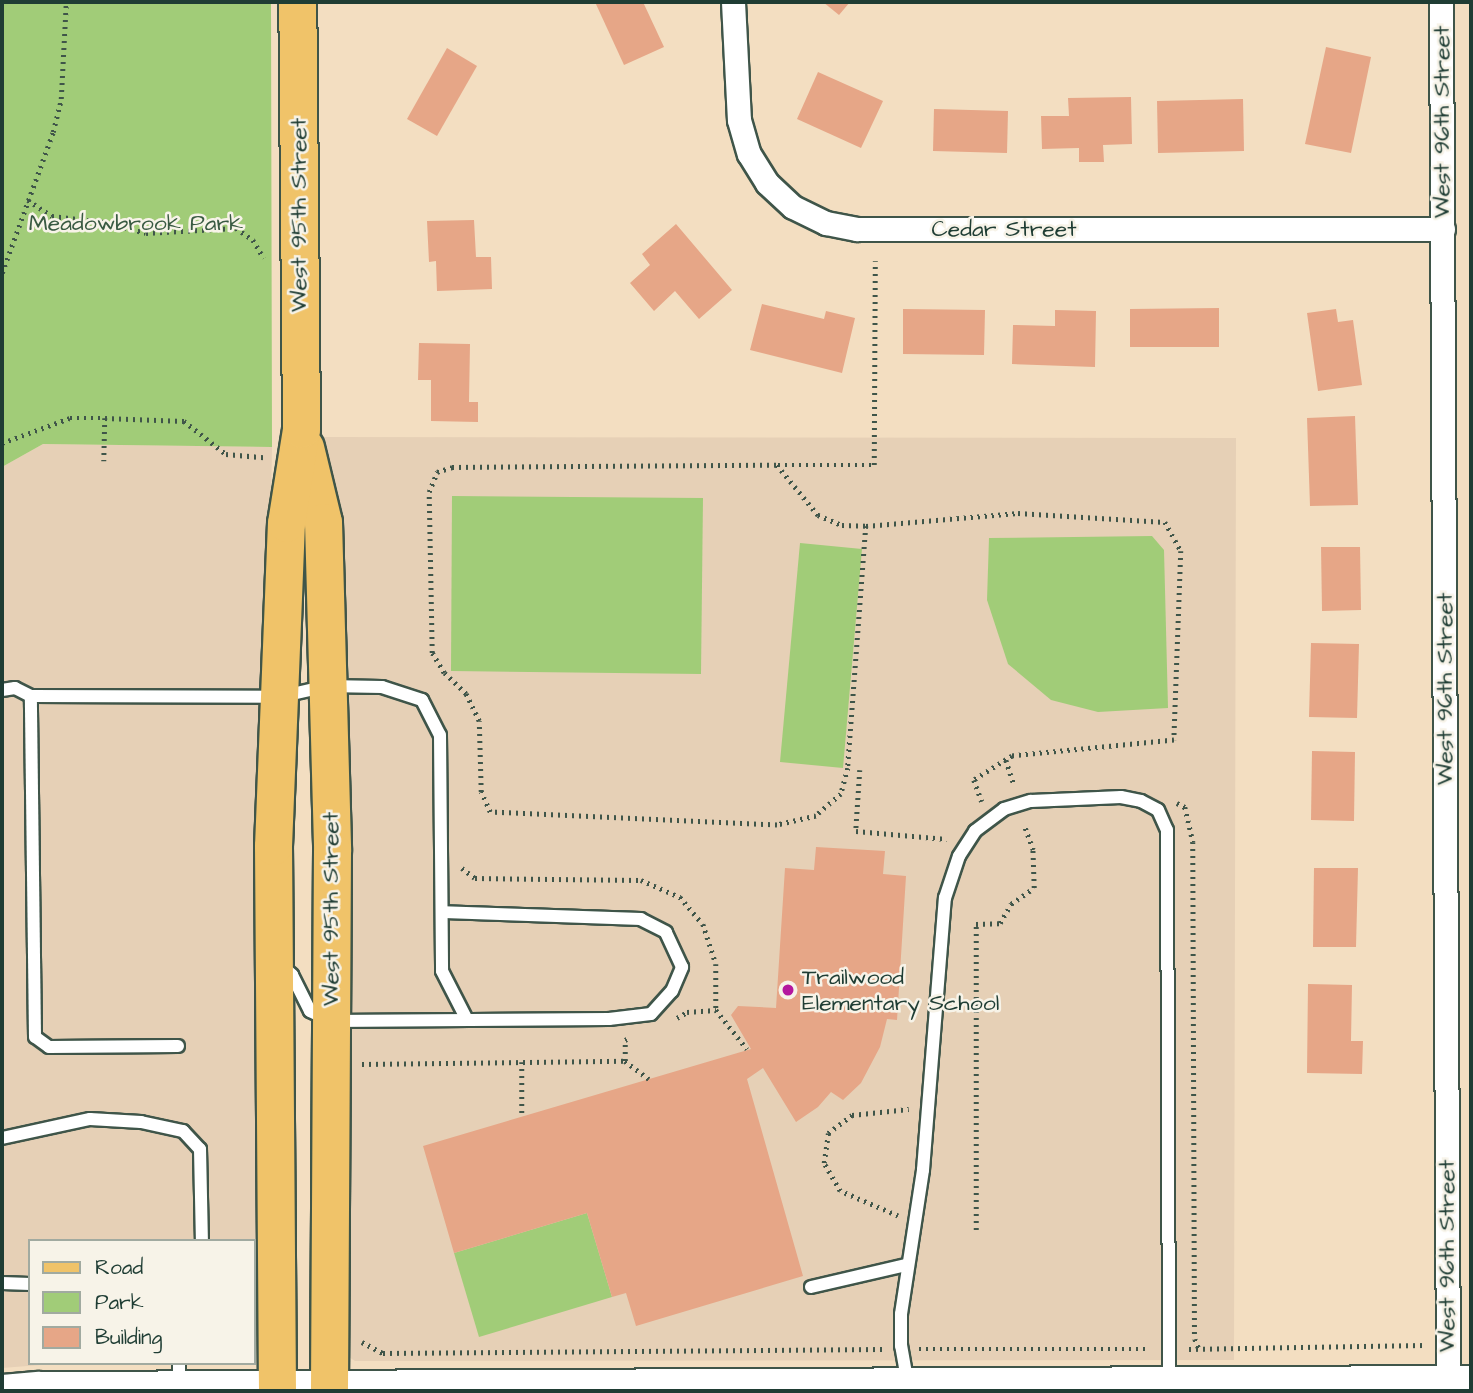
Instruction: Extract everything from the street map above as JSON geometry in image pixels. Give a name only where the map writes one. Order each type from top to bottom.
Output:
[{"type":"main road","name":"West 95th Street","points":[[276,1386],[273,846],[286,523],[301,429],[297,2]]},
{"type":"main road","name":"West 95th Street","points":[[301,429],[323,522],[332,851],[329,1386]]},
{"type":"street","name":"Cedar Street","points":[[733,2],[739,120],[749,154],[767,183],[793,207],[826,223],[857,229],[1443,229]]},
{"type":"street","name":"West 96th Street","points":[[1441,2],[1448,1377]]},
{"type":"street","points":[[2,1387],[39,1383],[179,1379],[276,1386],[608,1386],[904,1384],[1169,1378],[1471,1377]]},
{"type":"lane","points":[[2,690],[15,688],[31,696],[279,697],[327,686],[382,687],[422,700],[440,734],[444,912],[442,971],[466,1018]]},
{"type":"lane","points":[[31,696],[34,1037],[49,1047],[178,1046]]},
{"type":"lane","points":[[904,1384],[901,1346],[906,1265],[923,1170],[945,898],[959,856],[975,831],[1010,807],[1031,802],[1121,797],[1158,810],[1167,830],[1169,1378]]},
{"type":"lane","points":[[273,957],[292,975],[310,1011],[331,1021],[466,1018],[609,1020],[651,1014],[672,991],[682,967],[666,932],[640,919],[444,912]]},
{"type":"lane","points":[[2,1138],[90,1119],[141,1122],[183,1130],[200,1149],[202,1239]]},
{"type":"lane","points":[[811,1287],[906,1265]]},
{"type":"lane","points":[[2,1283],[28,1284]]},
{"type":"path","points":[[2,272],[53,132],[61,99],[66,2]]},
{"type":"path","points":[[28,200],[52,216],[104,222],[146,233],[236,228],[253,240],[264,258]]},
{"type":"path","points":[[866,526],[848,768],[841,794],[816,816],[777,825],[490,812],[481,792],[479,721],[466,694],[444,673],[432,653],[429,492],[437,472],[452,467],[874,465],[875,261]]},
{"type":"path","points":[[2,443],[70,418],[184,421],[226,454],[264,457]]},
{"type":"path","points":[[104,461],[105,418]]},
{"type":"path","points":[[777,465],[818,515],[842,525],[866,526],[1018,513],[1165,522],[1181,551],[1174,740],[1012,756],[974,780],[977,787]]},
{"type":"path","points":[[1006,760],[1017,793]]},
{"type":"path","points":[[860,770],[856,831],[955,839]]},
{"type":"path","points":[[985,809],[993,801]]},
{"type":"path","points":[[1175,802],[1185,807],[1194,842],[1195,1339],[1199,1349]]},
{"type":"path","points":[[976,1230],[976,923],[1000,923],[1011,904],[1034,888],[1033,850],[1024,825]]},
{"type":"path","points":[[462,854],[462,868],[475,878],[640,880],[680,897],[703,923],[716,964],[716,1010],[747,1049]]},
{"type":"path","points":[[676,1019],[687,1012],[716,1010]]},
{"type":"path","points":[[625,1061],[625,1040],[634,1037]]},
{"type":"path","points":[[354,1064],[625,1061],[649,1079]]},
{"type":"path","points":[[522,1062],[522,1116]]},
{"type":"path","points":[[899,1216],[840,1191],[824,1163],[828,1133],[852,1115],[914,1108],[912,1122]]},
{"type":"path","points":[[889,1269],[901,1203]]},
{"type":"path","points":[[888,1339],[888,1349]]},
{"type":"shaded area","name":"Trailwood Elementary School","points":[[323,437],[1236,438],[1234,1360],[355,1361],[344,1354],[340,643]]},
{"type":"shaded area","points":[[43,444],[272,447],[270,563],[257,740],[256,1338],[256,1239],[28,1239],[28,1365],[40,1365],[2,1368],[2,467]]},
{"type":"green space","name":"Meadowbrook Park","points":[[2,2],[271,2],[272,447],[43,444],[2,467]]},
{"type":"green space","points":[[452,496],[703,498],[701,674],[451,671]]},
{"type":"green space","points":[[1152,536],[1164,550],[1168,708],[1098,712],[1051,700],[1008,664],[987,600],[989,538]]},
{"type":"green space","points":[[800,543],[862,549],[843,768],[780,762]]},
{"type":"green space","points":[[587,1213],[612,1297],[479,1337],[454,1253]]},
{"type":"building","points":[[595,2],[643,2],[664,47],[624,65]]},
{"type":"building","points":[[823,2],[850,2],[839,15]]},
{"type":"building","points":[[1326,47],[1371,57],[1351,153],[1305,144]]},
{"type":"building","points":[[447,48],[477,66],[437,136],[407,119]]},
{"type":"building","points":[[818,72],[883,101],[861,148],[797,119]]},
{"type":"building","points":[[1131,97],[1132,144],[1103,145],[1104,162],[1079,162],[1079,148],[1042,149],[1041,116],[1069,116],[1068,98]]},
{"type":"building","points":[[1243,99],[1244,151],[1158,153],[1157,101]]},
{"type":"building","points":[[934,109],[1008,111],[1007,153],[933,151]]},
{"type":"building","points":[[474,220],[476,257],[491,257],[492,289],[437,291],[436,261],[429,262],[427,221]]},
{"type":"building","points":[[676,224],[732,290],[699,319],[675,291],[654,311],[630,283],[650,265],[642,254]]},
{"type":"building","points":[[762,304],[824,319],[826,311],[855,318],[842,373],[750,350]]},
{"type":"building","points":[[1219,308],[1219,347],[1130,347],[1130,309]]},
{"type":"building","points":[[903,309],[985,310],[984,355],[903,354]]},
{"type":"building","points":[[1336,309],[1338,322],[1353,320],[1362,385],[1318,391],[1307,313]]},
{"type":"building","points":[[1055,310],[1096,311],[1095,367],[1012,364],[1013,325],[1055,326]]},
{"type":"building","points":[[419,343],[470,344],[469,402],[478,402],[478,422],[431,421],[431,380],[418,380]]},
{"type":"building","points":[[1355,416],[1358,505],[1310,506],[1307,418]]},
{"type":"building","points":[[1321,547],[1360,547],[1361,610],[1322,611]]},
{"type":"building","points":[[1311,643],[1359,644],[1357,718],[1309,717]]},
{"type":"building","points":[[1312,751],[1355,752],[1354,821],[1311,820]]},
{"type":"building","name":"Trailwood Elementary School","points":[[816,847],[885,851],[883,874],[906,876],[897,1020],[887,1019],[880,1047],[861,1083],[843,1100],[831,1092],[818,1107],[796,1122],[763,1068],[747,1079],[803,1276],[636,1326],[626,1293],[612,1297],[587,1213],[454,1253],[423,1146],[751,1049],[731,1015],[738,1006],[776,1008],[785,868],[814,870]]},
{"type":"building","points":[[1314,868],[1358,868],[1356,947],[1313,947]]},
{"type":"building","points":[[1308,984],[1352,985],[1351,1041],[1363,1041],[1362,1074],[1307,1073]]},
{"type":"place","name":"Trailwood Elementary School","points":[[788,990]]}]
